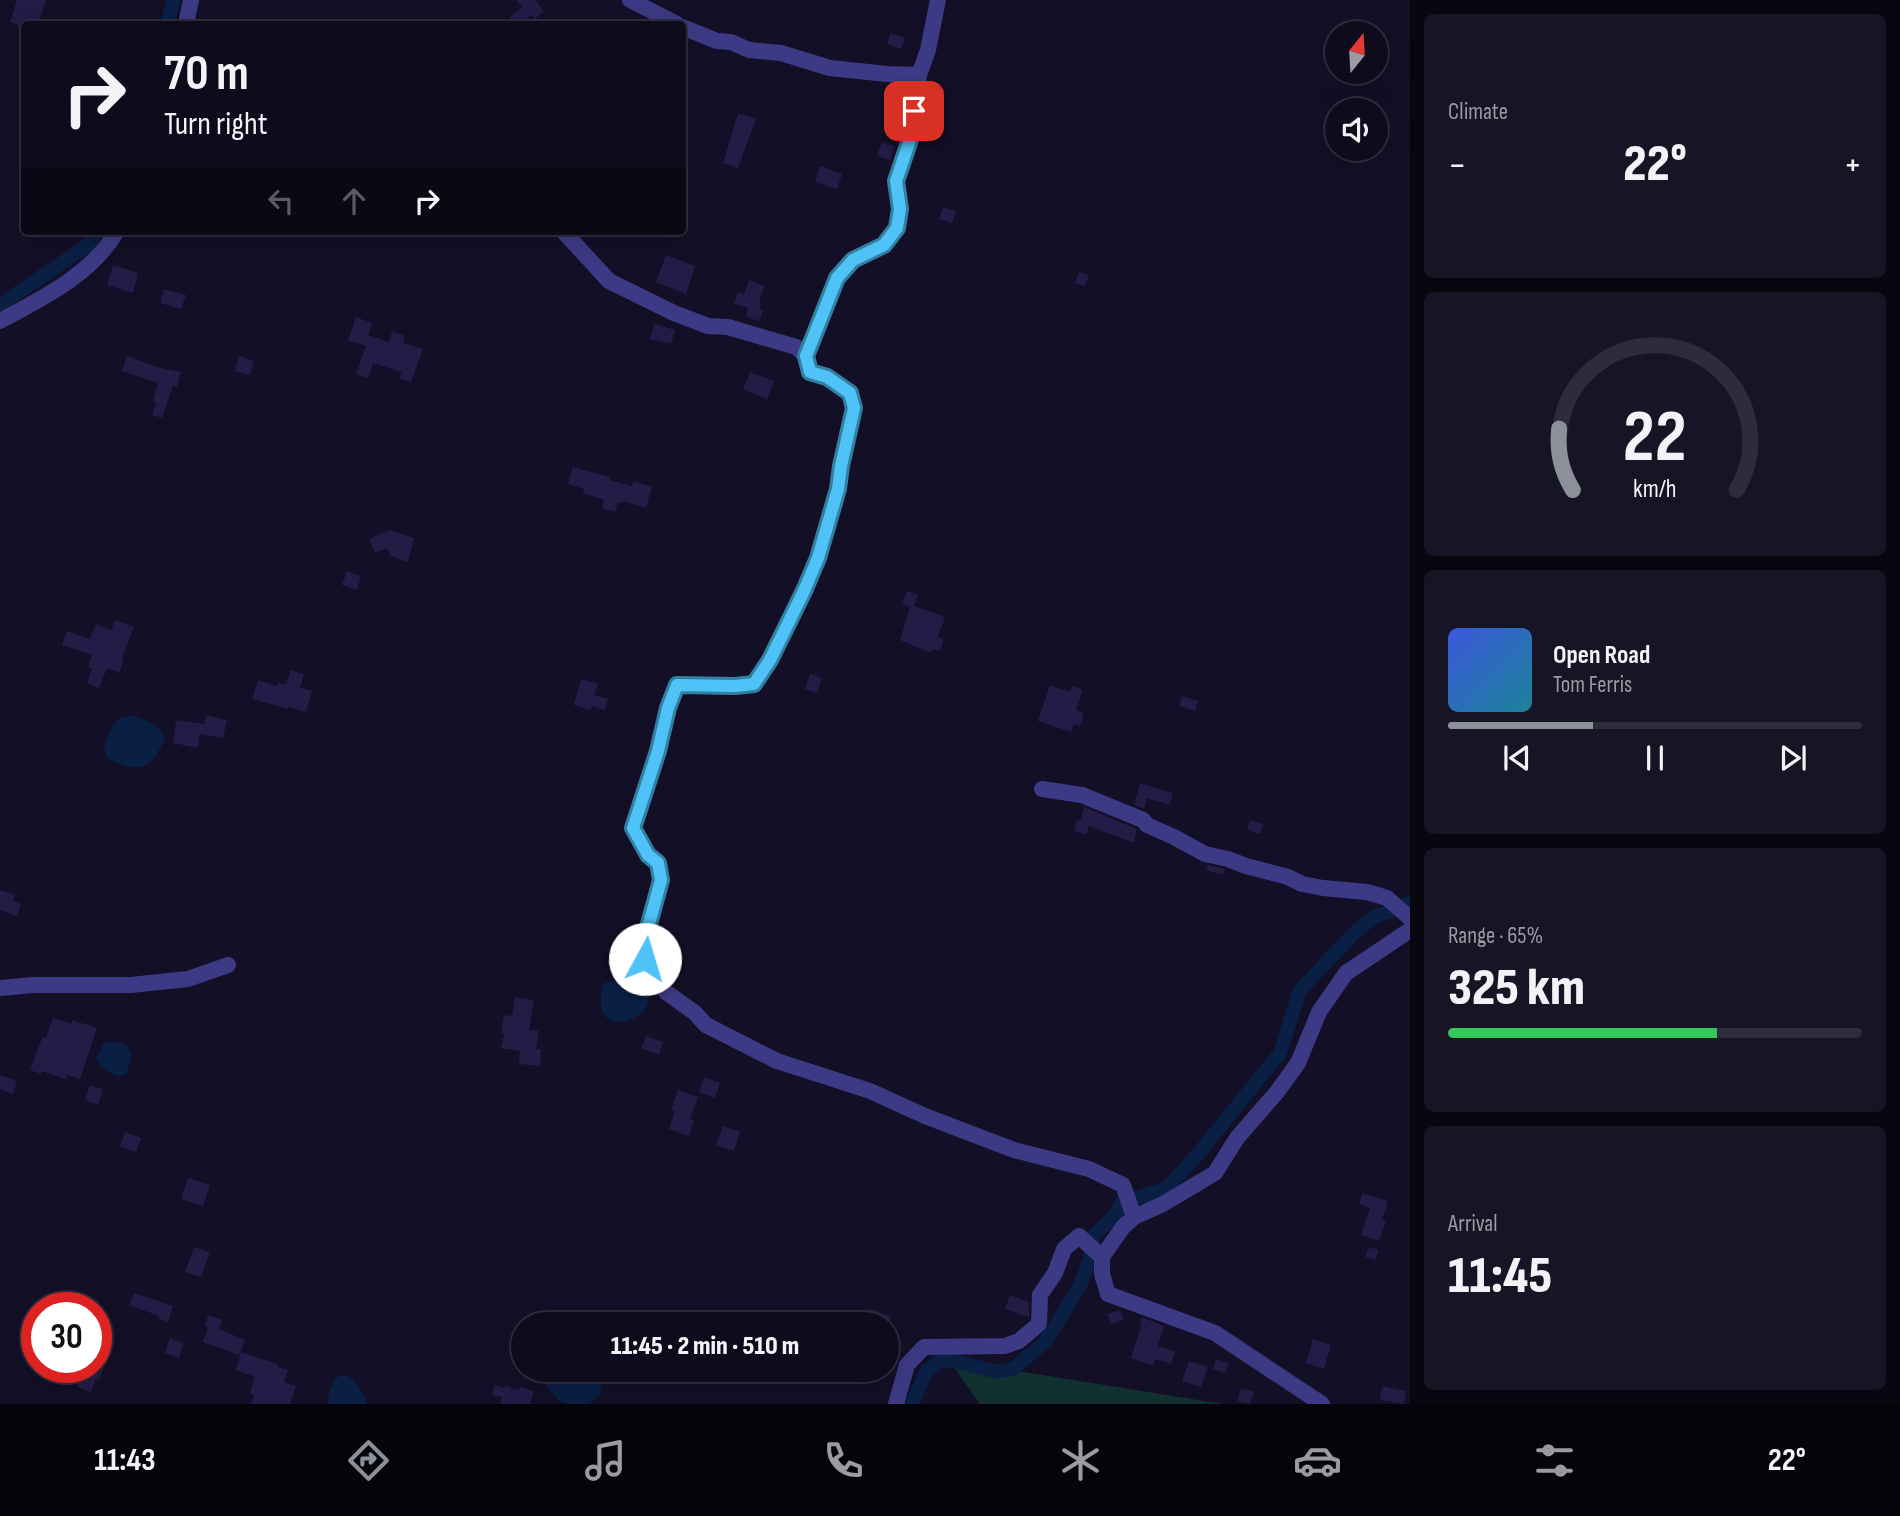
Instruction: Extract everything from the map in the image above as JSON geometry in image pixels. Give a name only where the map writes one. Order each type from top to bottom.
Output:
[{"type":"street","points":[[187,21],[191,0]]},
{"type":"street","points":[[630,0],[671,21]]},
{"type":"street","points":[[806,356],[837,278],[853,260],[884,245],[897,228],[900,209],[896,181],[913,131],[919,75],[928,50],[938,0]]},
{"type":"street","points":[[686,29],[749,50],[781,54],[830,68],[919,75]]},
{"type":"street","points":[[0,321],[50,293],[96,259],[114,235]]},
{"type":"street","points":[[567,235],[609,281],[674,313],[708,326],[729,327],[796,347],[806,356],[810,372],[827,377],[850,393],[854,408],[838,489],[818,558],[770,660],[754,684],[677,685],[668,708],[658,751],[633,828],[648,855],[658,863],[661,880],[646,935],[645,959],[666,992],[695,1013],[706,1025],[777,1061],[870,1091],[925,1116],[1014,1150],[1089,1169],[1123,1185],[1134,1217]]},
{"type":"street","points":[[1042,789],[1082,795],[1143,820],[1147,825],[1205,854],[1288,877],[1302,884],[1367,892],[1387,898],[1410,918]]},
{"type":"street","points":[[1322,1404],[1215,1333],[1108,1294],[1102,1274],[1102,1256],[1123,1227],[1134,1217],[1163,1204],[1215,1173],[1237,1138],[1298,1063],[1318,1012],[1346,973],[1410,930]]},
{"type":"street","points":[[0,988],[33,985],[131,985],[188,979],[228,965]]},
{"type":"street","points":[[896,1404],[907,1365],[924,1348],[1005,1346],[1019,1341],[1039,1324],[1040,1296],[1055,1273],[1064,1249],[1079,1236],[1102,1256]]},
{"type":"green space","points":[[949,1360],[1223,1404],[980,1404]]},
{"type":"water","points":[[131,716],[156,726],[165,738],[149,763],[135,768],[107,758],[104,747],[113,725],[121,717]]},
{"type":"water","points":[[629,978],[645,989],[649,1000],[643,1011],[632,1019],[619,1022],[608,1019],[601,1007],[603,984]]},
{"type":"water","points":[[113,1041],[126,1044],[132,1055],[127,1073],[119,1076],[105,1070],[96,1058],[104,1043]]},
{"type":"water","points":[[345,1375],[356,1383],[368,1404],[328,1404],[329,1393],[335,1380]]},
{"type":"water","points":[[548,1382],[600,1382],[602,1392],[589,1404],[566,1404],[558,1400],[546,1385]]},
{"type":"building","points":[[17,0],[46,0],[39,21],[21,21],[21,26],[10,22]]},
{"type":"building","points":[[516,0],[535,0],[544,11],[535,19],[531,15],[524,21],[513,21],[510,17],[522,7]]},
{"type":"building","points":[[890,33],[905,38],[901,49],[887,44]]},
{"type":"building","points":[[738,113],[756,119],[738,168],[723,163]]},
{"type":"building","points":[[882,142],[895,146],[890,160],[877,156]]},
{"type":"building","points":[[820,166],[842,174],[837,189],[815,182]]},
{"type":"building","points":[[943,207],[956,212],[952,223],[939,219]]},
{"type":"building","points":[[666,255],[695,266],[686,294],[656,282]]},
{"type":"building","points":[[113,265],[138,273],[133,293],[107,285]]},
{"type":"building","points":[[1079,272],[1089,275],[1085,286],[1075,283]]},
{"type":"building","points":[[749,280],[764,286],[759,302],[759,309],[763,311],[759,321],[746,317],[748,308],[734,304],[738,292],[744,294]]},
{"type":"building","points":[[164,289],[186,295],[181,309],[160,303]]},
{"type":"building","points":[[356,317],[372,323],[368,335],[389,342],[392,331],[405,336],[403,343],[423,349],[411,382],[399,378],[402,372],[373,363],[368,378],[356,374],[366,346],[348,340]]},
{"type":"building","points":[[654,324],[675,330],[671,344],[650,339]]},
{"type":"building","points":[[127,356],[181,372],[162,418],[152,415],[158,383],[122,371]]},
{"type":"building","points":[[239,356],[254,361],[250,375],[235,371]]},
{"type":"building","points":[[750,372],[774,381],[767,399],[743,389]]},
{"type":"building","points":[[573,467],[632,486],[633,481],[652,487],[646,508],[623,501],[618,502],[615,512],[602,508],[604,500],[583,493],[584,489],[568,484]]},
{"type":"building","points":[[389,530],[414,538],[408,562],[391,556],[387,548],[375,553],[369,539]]},
{"type":"building","points":[[347,571],[361,576],[357,590],[342,585]]},
{"type":"building","points":[[907,591],[918,595],[914,606],[945,617],[938,637],[944,639],[940,651],[932,649],[931,653],[900,640],[910,607],[902,604]]},
{"type":"building","points":[[115,620],[134,627],[119,673],[107,668],[99,688],[87,683],[92,669],[88,667],[92,655],[62,645],[67,631],[90,639],[96,624],[111,630]]},
{"type":"building","points":[[291,670],[304,674],[300,688],[312,691],[306,712],[252,699],[258,680],[277,686],[278,683],[286,685]]},
{"type":"building","points":[[810,674],[822,678],[817,693],[805,689]]},
{"type":"building","points":[[581,679],[598,684],[594,695],[608,699],[605,710],[592,706],[591,710],[574,705]]},
{"type":"building","points":[[1050,685],[1070,692],[1072,686],[1083,690],[1076,710],[1084,713],[1080,726],[1074,724],[1071,732],[1038,721]]},
{"type":"building","points":[[1182,696],[1198,701],[1195,711],[1179,706]]},
{"type":"building","points":[[206,715],[227,720],[223,738],[200,734],[198,748],[173,743],[176,720],[204,724]]},
{"type":"building","points":[[1140,783],[1173,793],[1170,805],[1147,798],[1144,809],[1134,805]]},
{"type":"building","points":[[1084,807],[1137,829],[1134,843],[1089,826],[1086,835],[1074,831]]},
{"type":"building","points":[[1250,820],[1263,824],[1260,834],[1247,830]]},
{"type":"building","points":[[1208,865],[1225,869],[1223,875],[1206,870]]},
{"type":"building","points":[[0,890],[15,895],[13,901],[21,904],[17,916],[0,910]]},
{"type":"building","points":[[515,997],[534,1000],[529,1030],[539,1031],[536,1049],[541,1049],[540,1066],[519,1064],[520,1051],[501,1048],[504,1015],[512,1016]]},
{"type":"building","points":[[53,1018],[71,1024],[72,1020],[97,1028],[80,1079],[67,1075],[65,1079],[30,1070]]},
{"type":"building","points":[[646,1036],[663,1042],[659,1055],[641,1048]]},
{"type":"building","points":[[0,1075],[17,1081],[13,1094],[0,1089]]},
{"type":"building","points":[[704,1077],[720,1083],[715,1098],[699,1092]]},
{"type":"building","points":[[90,1085],[103,1089],[98,1105],[85,1100]]},
{"type":"building","points":[[678,1090],[698,1097],[690,1119],[694,1120],[689,1136],[669,1129],[675,1111],[671,1110]]},
{"type":"building","points":[[723,1126],[740,1132],[734,1151],[716,1145]]},
{"type":"building","points":[[125,1132],[141,1138],[136,1152],[120,1147]]},
{"type":"building","points":[[188,1178],[210,1185],[203,1206],[181,1199]]},
{"type":"building","points":[[1362,1193],[1388,1201],[1382,1220],[1386,1221],[1379,1241],[1361,1235],[1370,1208],[1359,1204]]},
{"type":"building","points":[[194,1247],[210,1252],[201,1277],[185,1272]]},
{"type":"building","points":[[1369,1247],[1379,1250],[1375,1260],[1365,1257]]},
{"type":"building","points":[[134,1293],[173,1306],[168,1322],[129,1305]]},
{"type":"building","points":[[1010,1295],[1029,1302],[1029,1317],[1005,1309]]},
{"type":"building","points":[[1120,1310],[1124,1319],[1111,1324],[1107,1314]]},
{"type":"building","points":[[208,1315],[222,1320],[219,1329],[245,1340],[239,1355],[203,1342],[208,1327],[205,1326]]},
{"type":"building","points":[[1141,1317],[1164,1326],[1158,1346],[1175,1351],[1171,1364],[1155,1359],[1153,1366],[1131,1358],[1142,1323]]},
{"type":"building","points":[[170,1338],[183,1343],[179,1358],[165,1353]]},
{"type":"building","points":[[1313,1339],[1331,1345],[1324,1369],[1306,1363]]},
{"type":"building","points":[[241,1352],[288,1370],[284,1382],[296,1386],[290,1404],[251,1404],[254,1395],[250,1393],[255,1377],[236,1370]]},
{"type":"building","points":[[1216,1359],[1229,1363],[1225,1373],[1213,1369]]},
{"type":"building","points":[[1189,1361],[1208,1367],[1201,1387],[1182,1381]]},
{"type":"building","points":[[78,1383],[94,1383],[91,1392],[77,1387]]},
{"type":"building","points":[[506,1384],[519,1390],[520,1387],[534,1391],[530,1404],[500,1404],[502,1397],[492,1395],[495,1385],[505,1388]]},
{"type":"building","points":[[1382,1386],[1406,1391],[1404,1404],[1380,1400]]},
{"type":"building","points":[[1241,1388],[1254,1392],[1250,1404],[1237,1401]]},
{"type":"waterway","points":[[168,21],[174,0]]},
{"type":"waterway","points":[[0,305],[88,245],[94,235]]},
{"type":"waterway","points":[[912,1404],[926,1372],[938,1362],[949,1360],[997,1372],[1014,1368],[1045,1342],[1080,1286],[1090,1258],[1093,1236],[1115,1215],[1122,1202],[1166,1189],[1280,1053],[1300,990],[1355,932],[1374,917],[1410,903]]},
{"type":"route","points":[[645,959],[646,935],[661,880],[658,863],[648,855],[633,828],[658,751],[668,708],[677,685],[754,684],[770,660],[818,558],[838,489],[854,408],[850,393],[827,377],[810,372],[806,356],[837,278],[853,260],[884,245],[897,228],[900,209],[896,181],[913,131],[914,111]]}]
